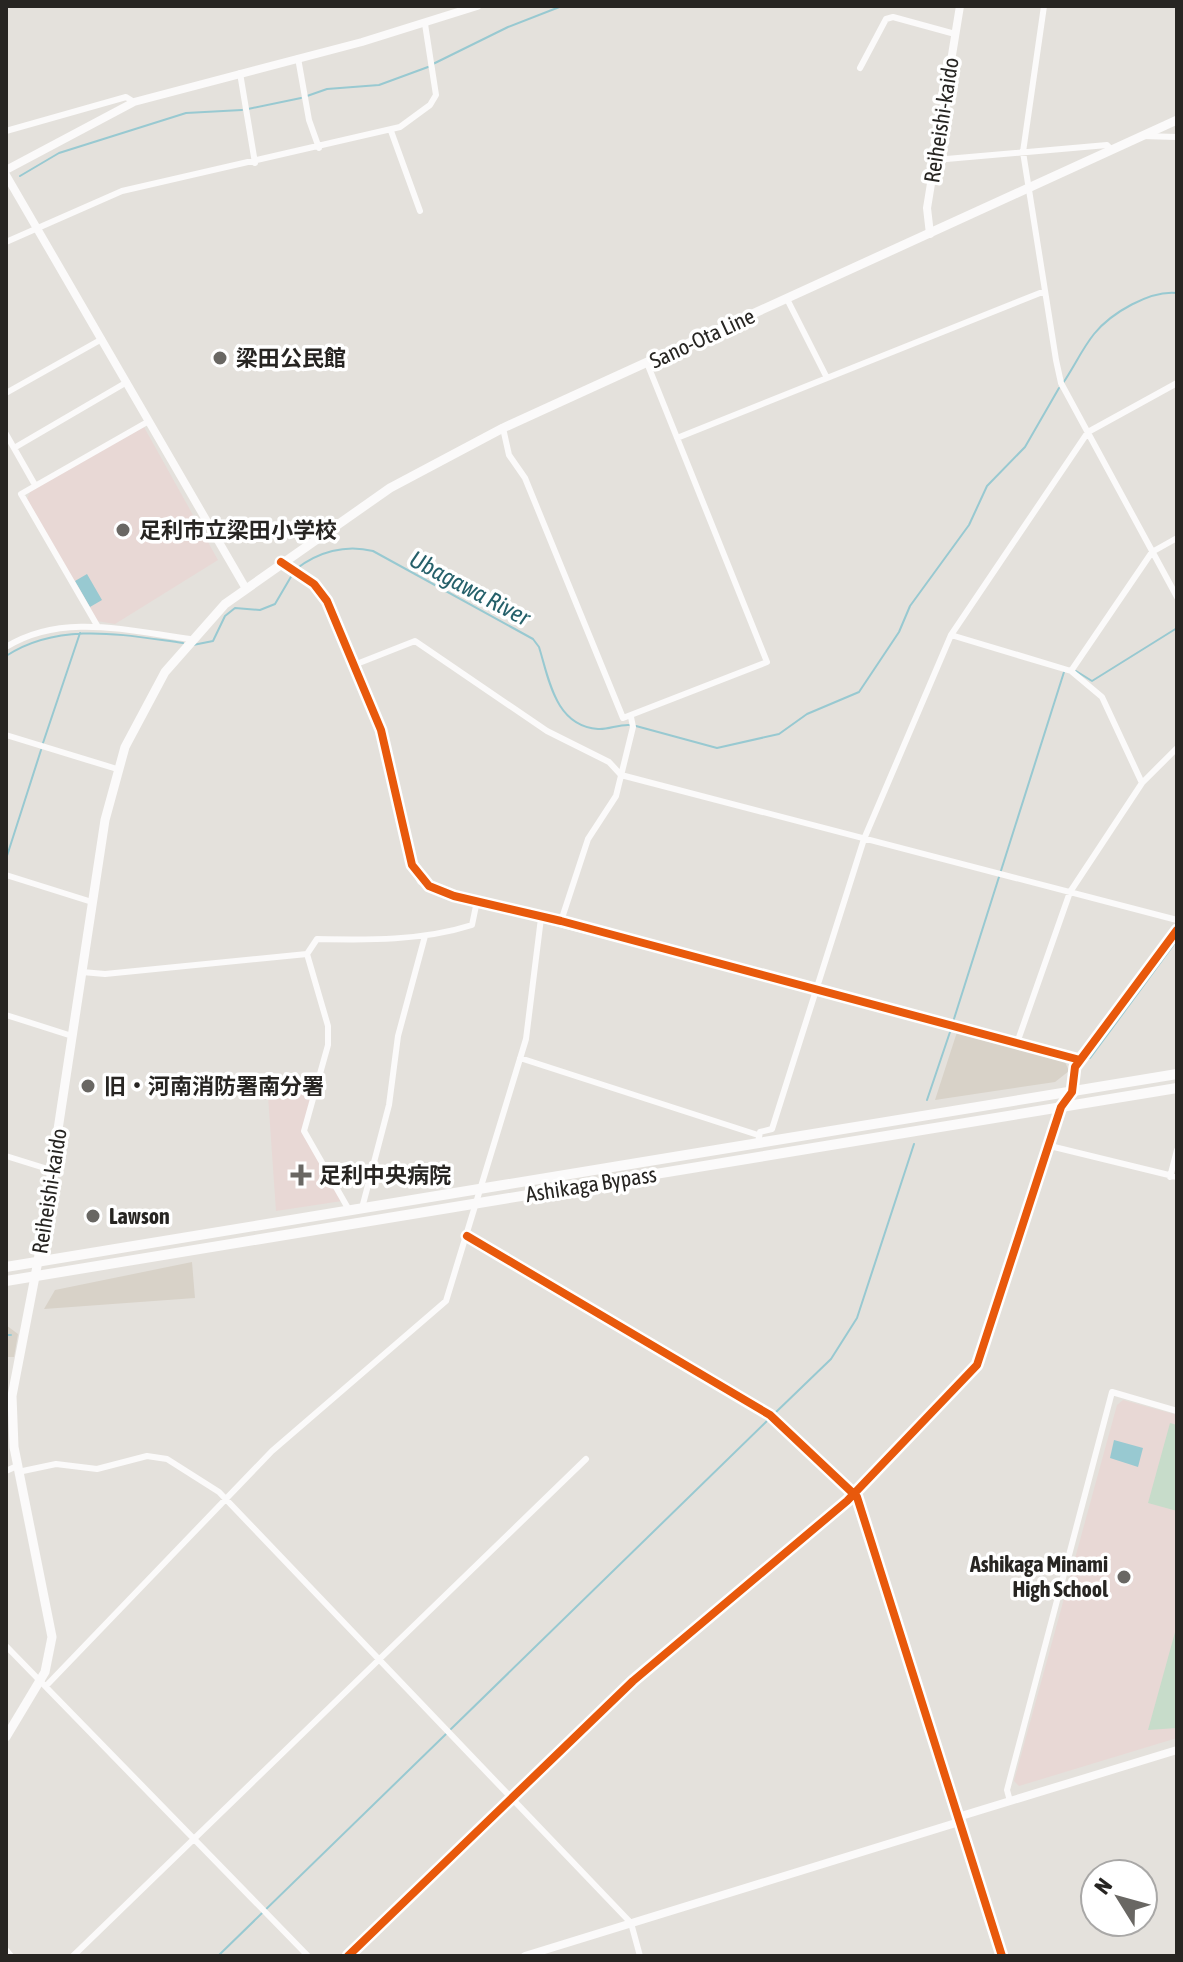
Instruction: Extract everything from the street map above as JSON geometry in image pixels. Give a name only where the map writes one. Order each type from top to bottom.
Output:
[{"type":"highway","name":"Ashikaga Bypass","points":[[6,1267],[758,1140],[1177,1074]]},
{"type":"highway","name":"Ashikaga Bypass","points":[[6,1281],[1177,1088]]},
{"type":"main road","name":"Sano-Ota Line","points":[[187,643],[245,587],[285,564],[390,488],[503,428],[1177,120]]},
{"type":"main road","name":"Reiheishi-kaido","points":[[6,1737],[43,1685],[51,1624],[17,1469],[11,1429],[11,1379],[38,1261],[92,902],[117,769],[144,705],[187,643]]},
{"type":"street","points":[[245,587],[6,173],[93,121],[134,102],[425,24],[477,6]]},
{"type":"street","name":"Reiheishi-kaido","points":[[930,234],[927,208],[960,6]]},
{"type":"street","points":[[1044,6],[1023,152],[1061,383],[1177,597]]},
{"type":"street","points":[[860,68],[886,19],[893,17],[955,34]]},
{"type":"street","points":[[6,242],[122,191],[391,131],[430,105],[436,95],[425,24]]},
{"type":"street","points":[[298,58],[309,120],[319,148]]},
{"type":"street","points":[[240,73],[255,163]]},
{"type":"street","points":[[6,131],[126,97],[134,102]]},
{"type":"street","points":[[391,131],[420,211]]},
{"type":"street","points":[[1142,136],[1177,137]]},
{"type":"street","points":[[935,160],[1107,145],[1112,150]]},
{"type":"street","points":[[677,438],[1045,291]]},
{"type":"street","points":[[787,299],[827,378]]},
{"type":"street","points":[[6,393],[102,339]]},
{"type":"street","points":[[503,428],[509,455],[525,478],[623,718],[767,662],[647,363]]},
{"type":"street","points":[[14,448],[127,382]]},
{"type":"street","points":[[520,1058],[758,1140],[772,1129],[864,839],[951,635],[1088,432],[1177,383]]},
{"type":"street","points":[[98,627],[21,494],[149,421]]},
{"type":"street","points":[[6,434],[35,485]]},
{"type":"street","points":[[1071,671],[1152,552],[1177,538]]},
{"type":"street","points":[[285,564],[323,593],[381,730],[416,874],[438,891],[1080,1060]]},
{"type":"street","points":[[6,647],[39,631],[98,627],[187,643]]},
{"type":"street","points":[[951,635],[1071,671],[1102,697],[1142,783]]},
{"type":"street","points":[[354,665],[415,641],[547,731],[609,762],[621,775],[1177,920]]},
{"type":"street","points":[[561,921],[588,839],[616,796],[633,727],[631,717]]},
{"type":"street","points":[[6,735],[117,769]]},
{"type":"street","points":[[1017,1043],[1070,892],[1142,783],[1177,748]]},
{"type":"street","points":[[6,875],[92,902]]},
{"type":"street","points":[[349,1210],[304,1131],[328,1045],[328,1026],[307,954],[317,939],[425,936],[472,925],[477,901]]},
{"type":"street","points":[[43,1685],[272,1451],[446,1301],[529,1023],[541,916]]},
{"type":"street","points":[[348,1956],[633,1681],[854,1493],[982,1357],[1061,1107],[1072,1092],[1080,1060],[1177,930]]},
{"type":"street","points":[[362,1208],[389,1105],[398,1036],[425,936]]},
{"type":"street","points":[[82,972],[120,972],[307,954]]},
{"type":"street","points":[[6,1015],[72,1036]]},
{"type":"street","points":[[1050,1146],[1173,1177],[1177,1150]]},
{"type":"street","points":[[6,1156],[51,1170]]},
{"type":"street","points":[[467,1236],[770,1415],[854,1493],[1002,1956]]},
{"type":"street","points":[[1010,1801],[1007,1790],[1112,1392],[1177,1411]]},
{"type":"street","points":[[6,1471],[56,1464],[97,1469],[147,1456],[167,1459],[219,1492],[631,1923],[640,1956]]},
{"type":"street","points":[[73,1956],[192,1837],[377,1658],[478,1567],[586,1459]]},
{"type":"street","points":[[6,1646],[308,1956]]},
{"type":"street","points":[[525,1956],[1177,1750]]},
{"type":"street","points":[[6,1950],[11,1956]]},
{"type":"shaded area","name":"足利市立梁田小学校","points":[[144,427],[218,560],[115,624],[97,621],[27,499],[31,490]]},
{"type":"shaded area","points":[[957,1032],[1065,1062],[1069,1071],[1055,1082],[935,1100]]},
{"type":"shaded area","name":"足利中央病院","points":[[313,1092],[306,1137],[342,1201],[276,1211],[268,1096]]},
{"type":"shaded area","points":[[192,1262],[195,1298],[44,1309],[55,1290]]},
{"type":"shaded area","points":[[6,1325],[18,1334],[14,1357],[6,1357],[6,1335],[11,1335],[6,1334]]},
{"type":"shaded area","name":"Ashikaga Minami High School","points":[[1123,1400],[1177,1415],[1177,1738],[1019,1786],[1014,1781],[1117,1405]]},
{"type":"green space","points":[[1170,1423],[1177,1425],[1177,1511],[1148,1503]]},
{"type":"green space","points":[[1177,1625],[1177,1728],[1148,1730]]},
{"type":"water","points":[[87,574],[102,600],[90,607],[75,581]]},
{"type":"water","points":[[1114,1440],[1143,1448],[1138,1467],[1110,1458]]},
{"type":"waterway","points":[[433,64],[508,27],[562,6]]},
{"type":"waterway","points":[[307,96],[327,89],[379,85],[428,67]]},
{"type":"waterway","points":[[248,109],[301,98]]},
{"type":"waterway","points":[[20,176],[59,153],[186,113],[242,110]]},
{"type":"waterway","name":"Ubagawa River","points":[[1063,383],[1090,340],[1110,318],[1143,299],[1177,293]]},
{"type":"waterway","name":"Ubagawa River","points":[[636,726],[717,748],[779,734],[807,714],[859,692],[899,632],[910,606],[969,525],[987,486],[1025,447],[1059,388]]},
{"type":"waterway","name":"Ubagawa River","points":[[296,569],[332,551],[352,548],[373,551],[533,639],[539,647],[556,699],[572,719],[598,729],[630,725]]},
{"type":"waterway","name":"Ubagawa River","points":[[193,645],[213,641],[225,616],[235,608],[260,610],[275,604],[292,575]]},
{"type":"waterway","points":[[1076,671],[1092,681],[1177,628]]},
{"type":"waterway","points":[[43,743],[80,633]]},
{"type":"waterway","name":"Ubagawa River","points":[[6,656],[27,645],[70,634],[115,634],[183,643]]},
{"type":"waterway","points":[[953,1022],[1064,672]]},
{"type":"waterway","points":[[6,859],[41,750]]},
{"type":"waterway","points":[[1090,1058],[1177,940]]},
{"type":"waterway","points":[[927,1100],[950,1032]]},
{"type":"waterway","points":[[774,1414],[831,1359],[857,1318],[914,1144]]},
{"type":"waterway","points":[[6,1335],[11,1335]]},
{"type":"waterway","points":[[451,1729],[770,1418]]},
{"type":"waterway","points":[[515,1800],[634,1686],[854,1501]]},
{"type":"waterway","points":[[218,1956],[446,1734]]},
{"type":"waterway","points":[[353,1956],[449,1862]]},
{"type":"cycle path","points":[[281,562],[314,584],[327,601],[381,730],[412,865],[429,886],[454,896],[561,921],[1080,1060]]},
{"type":"cycle path","points":[[348,1956],[633,1681],[847,1501],[977,1365],[1061,1107],[1072,1092],[1075,1067],[1177,930]]},
{"type":"cycle path","points":[[467,1236],[770,1415],[857,1497],[1002,1956]]},
{"type":"place","name":"梁田公民館","points":[[220,358]]},
{"type":"place","name":"足利市立梁田小学校","points":[[123,530]]},
{"type":"place","name":"旧・河南消防署南分署","points":[[88,1086]]},
{"type":"place","name":"足利中央病院","points":[[301,1175]]},
{"type":"place","name":"Lawson","points":[[93,1216]]},
{"type":"place","name":"Ashikaga Minami High School","points":[[1124,1577]]}]
